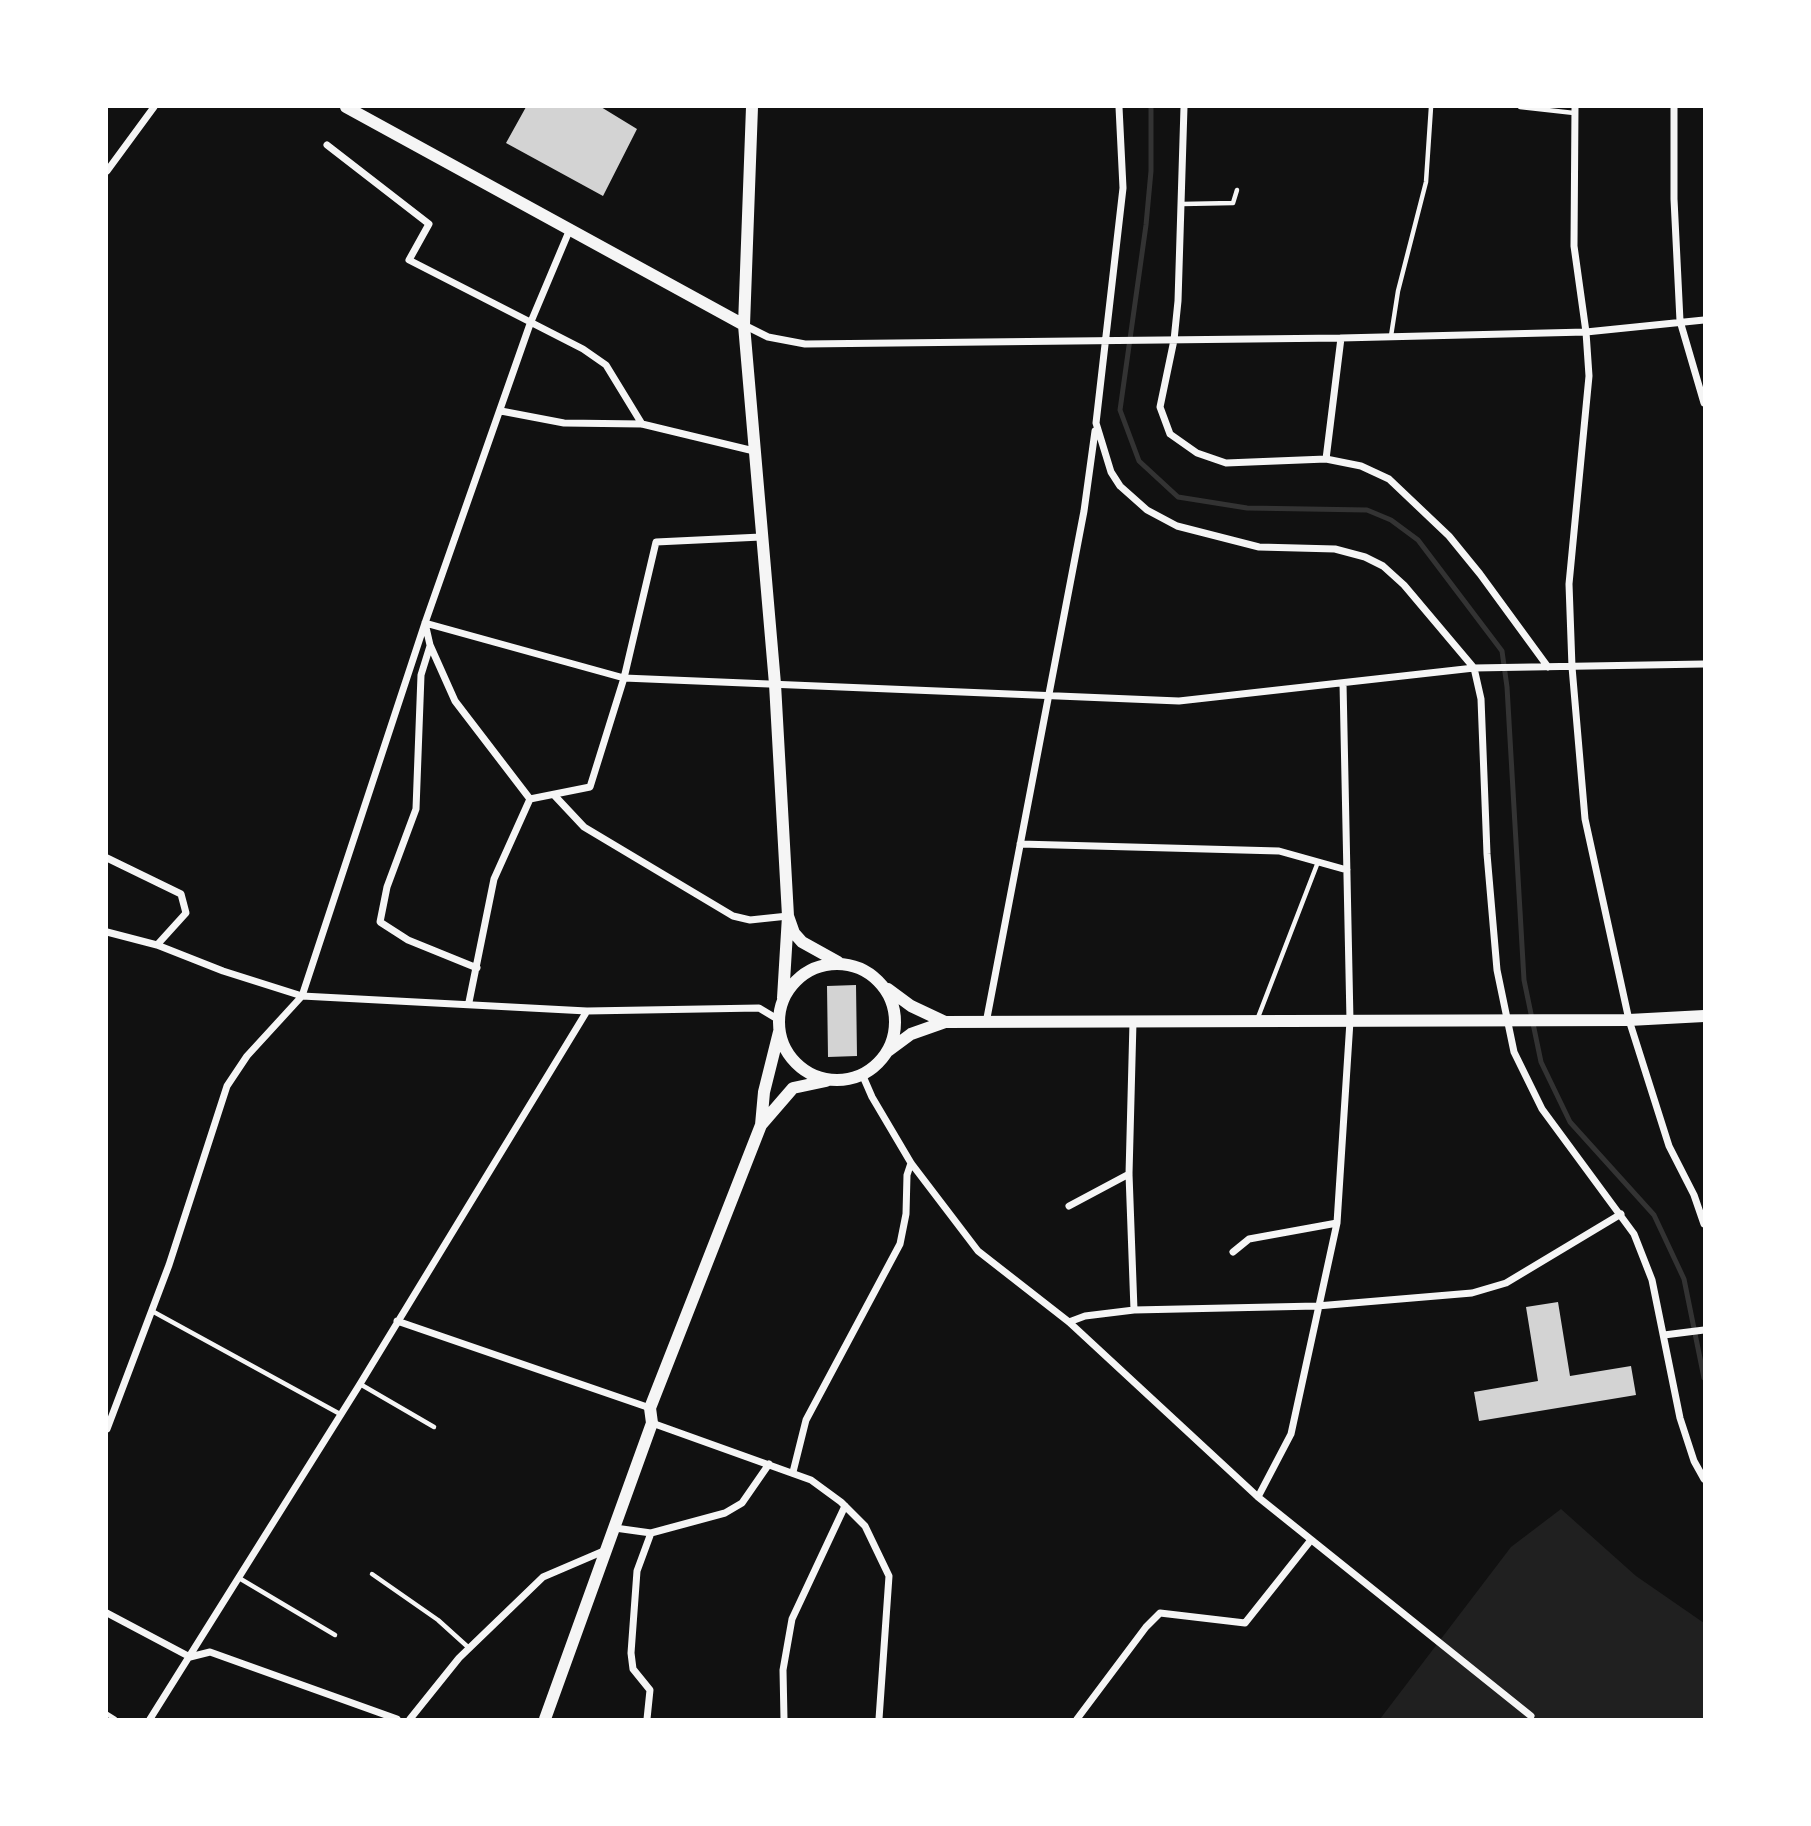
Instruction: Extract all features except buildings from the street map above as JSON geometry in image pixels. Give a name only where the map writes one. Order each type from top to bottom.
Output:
[{"type":"street","points":[[107,171],[154,107]]},
{"type":"street","points":[[346,107],[744,325],[768,337],[805,344],[1111,342],[1586,332],[1704,320]]},
{"type":"street","points":[[545,1719],[652,1423],[650,1408],[761,1125],[764,1092],[782,1001],[788,916],[775,684],[744,325],[752,107]]},
{"type":"street","points":[[986,1023],[1092,463],[1096,423],[1111,342],[1123,188],[1119,107]]},
{"type":"street","points":[[1184,107],[1182,204],[1171,340],[1160,407],[1163,421],[1180,444],[1226,463],[1326,459],[1376,471],[1396,485],[1449,536],[1548,667]]},
{"type":"street","points":[[1674,107],[1674,199],[1680,321],[1704,403]]},
{"type":"street","points":[[1575,110],[1574,246],[1589,376],[1569,584],[1572,667],[1586,819],[1629,1020],[1670,1146],[1694,1195],[1704,1224]]},
{"type":"street","points":[[327,145],[429,224],[409,260],[583,349],[606,365],[642,424]]},
{"type":"street","points":[[107,1429],[152,1311],[227,1086],[247,1056],[302,996],[425,623],[530,324],[570,228]]},
{"type":"street","points":[[1326,459],[1340,338]]},
{"type":"street","points":[[500,411],[564,423],[642,424],[754,451]]},
{"type":"street","points":[[1096,423],[1111,471],[1120,486],[1147,510],[1177,526],[1246,544],[1335,549],[1365,557],[1383,566],[1404,585],[1474,668],[1481,699],[1487,854],[1497,970],[1523,1076],[1542,1109],[1621,1214],[1644,1257],[1664,1335],[1680,1418],[1694,1461],[1704,1479]]},
{"type":"street","points":[[530,799],[590,787],[624,678],[656,542],[761,537]]},
{"type":"street","points":[[425,623],[430,645],[455,701],[530,799]]},
{"type":"street","points":[[425,623],[624,678],[1179,701],[1474,668],[1704,664]]},
{"type":"street","points":[[430,645],[421,676],[416,809],[387,887],[380,922],[408,940],[477,968]]},
{"type":"street","points":[[1258,1497],[1291,1434],[1337,1223],[1350,1021],[1343,683]]},
{"type":"street","points":[[554,795],[583,827],[733,916],[750,920],[788,916]]},
{"type":"street","points":[[469,1002],[494,879],[530,799]]},
{"type":"street","points":[[1020,844],[1279,850],[1346,870]]},
{"type":"street","points":[[107,858],[181,894],[186,914],[157,945]]},
{"type":"street","points":[[788,916],[794,933],[803,943],[842,964]]},
{"type":"street","points":[[108,935],[157,945],[223,971],[302,996],[469,1002],[587,1011],[759,1008],[779,1024],[789,1055],[802,1069],[819,1078],[839,1081]]},
{"type":"street","points":[[782,1001],[792,985],[806,973],[823,965],[842,964],[860,968],[899,999],[945,1022]]},
{"type":"street","points":[[875,978],[888,994],[894,1012],[894,1032],[887,1051]]},
{"type":"street","points":[[149,1719],[360,1384],[587,1011]]},
{"type":"street","points":[[761,1125],[793,1088],[811,1082],[839,1081],[862,1074],[911,1034],[945,1022],[1511,1021],[1704,1016]]},
{"type":"street","points":[[1133,1022],[1129,1174],[1134,1310]]},
{"type":"street","points":[[862,1074],[872,1097],[911,1163],[978,1251],[1069,1322],[1258,1497],[1445,1651],[1531,1716]]},
{"type":"street","points":[[793,1472],[806,1420],[900,1244],[906,1214],[907,1175],[911,1163]]},
{"type":"street","points":[[1069,1206],[1129,1174]]},
{"type":"street","points":[[1069,1322],[1085,1316],[1134,1310],[1317,1307],[1485,1291],[1506,1283],[1621,1214]]},
{"type":"street","points":[[1233,1252],[1250,1239],[1337,1223]]},
{"type":"street","points":[[397,1321],[650,1408]]},
{"type":"street","points":[[1664,1335],[1704,1330]]},
{"type":"street","points":[[652,1423],[811,1480],[845,1506],[865,1526],[889,1576],[879,1719]]},
{"type":"street","points":[[615,1528],[651,1533],[725,1513],[742,1503],[769,1464]]},
{"type":"street","points":[[784,1719],[783,1670],[792,1619],[845,1506]]},
{"type":"street","points":[[647,1719],[650,1690],[633,1669],[631,1653],[637,1572],[651,1533]]},
{"type":"street","points":[[1077,1719],[1101,1691],[1146,1627],[1160,1613],[1245,1623],[1311,1539]]},
{"type":"street","points":[[410,1719],[469,1648],[543,1577],[607,1550]]},
{"type":"street","points":[[107,1613],[190,1657],[210,1652],[397,1719]]},
{"type":"lane","points":[[1391,337],[1398,291],[1426,182],[1431,140],[1431,107]]},
{"type":"lane","points":[[1520,107],[1575,110]]},
{"type":"lane","points":[[1182,204],[1233,203],[1237,190]]},
{"type":"lane","points":[[1257,1021],[1318,862]]},
{"type":"lane","points":[[152,1311],[340,1414]]},
{"type":"lane","points":[[360,1384],[434,1427]]},
{"type":"lane","points":[[372,1574],[438,1620],[469,1648]]},
{"type":"lane","points":[[239,1578],[335,1635]]},
{"type":"lane","points":[[107,1714],[115,1719]]},
{"type":"shaded area","points":[[1561,1509],[1636,1576],[1704,1623],[1704,1719],[1380,1719],[1511,1547]]},
{"type":"waterway","points":[[1151,107],[1151,171],[1146,225],[1120,410],[1139,461],[1178,497],[1247,508],[1367,510],[1391,520],[1418,540],[1502,651],[1507,687],[1524,980],[1541,1062],[1570,1122],[1654,1215],[1684,1279],[1704,1378]]}]
